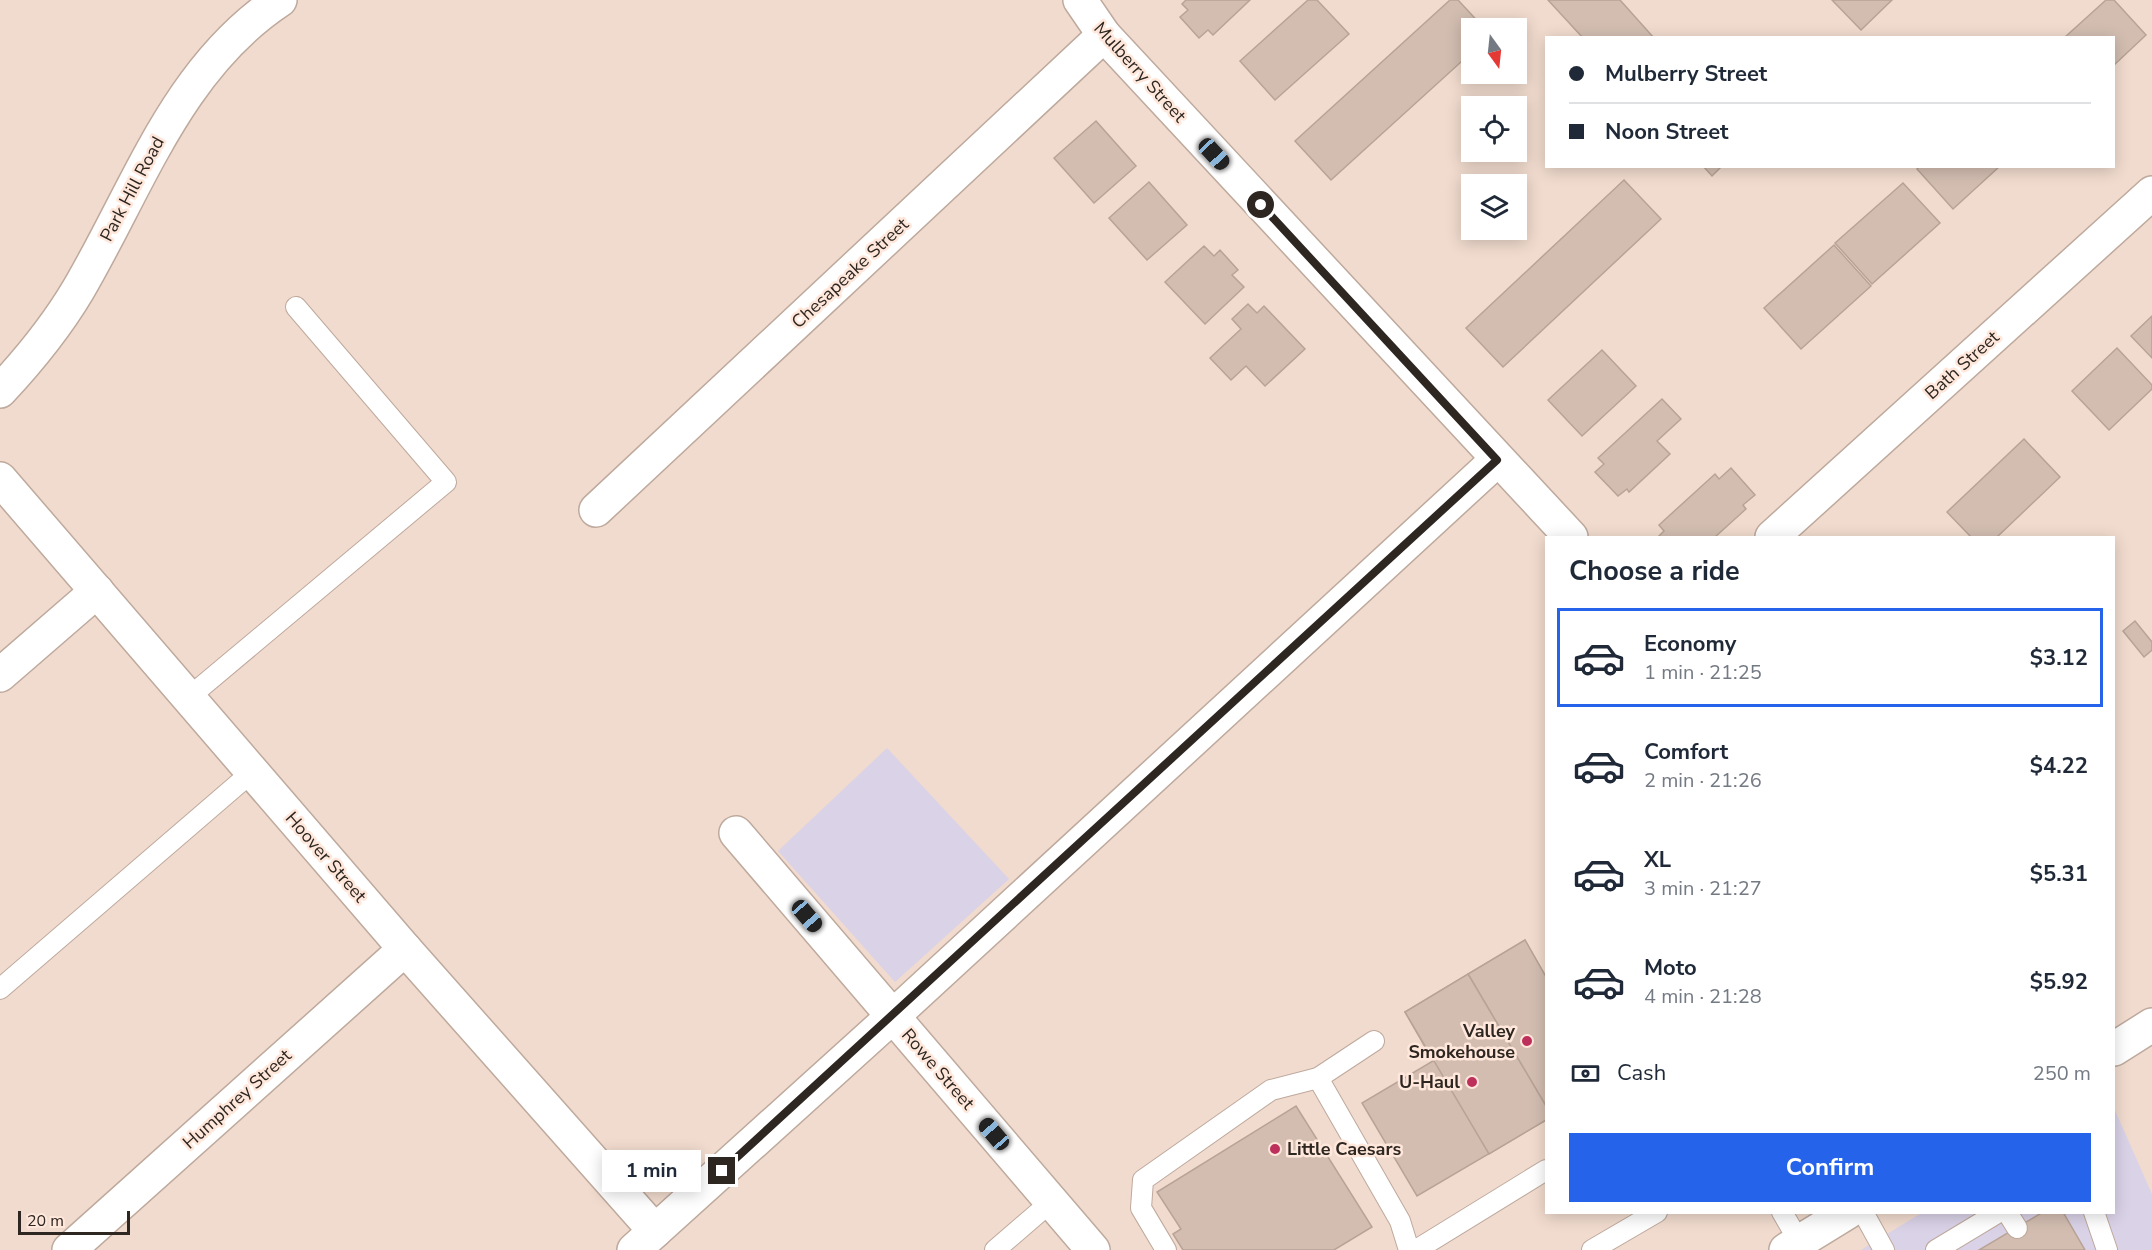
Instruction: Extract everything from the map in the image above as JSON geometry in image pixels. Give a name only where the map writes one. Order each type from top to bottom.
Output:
[{"type":"street","name":"Mulberry Street","points":[[1080,0],[1104,35],[1570,536]]},
{"type":"street","name":"Park Hill Road","points":[[0,391],[45,338],[77,291],[183,98],[238,32],[267,4]]},
{"type":"street","name":"Chesapeake Street","points":[[596,510],[1104,35]]},
{"type":"street","name":"Bath Street","points":[[1773,536],[2152,193]]},
{"type":"street","points":[[644,1241],[892,1017],[1497,460]]},
{"type":"street","name":"Hoover Street","points":[[0,479],[405,949],[644,1241]]},
{"type":"street","points":[[0,675],[97,591]]},
{"type":"street","name":"Rowe Street","points":[[736,833],[1093,1250]]},
{"type":"street","name":"Humphrey Street","points":[[69,1250],[405,949]]},
{"type":"street","points":[[2115,1048],[2152,1025]]},
{"type":"street","points":[[1797,1247],[1845,1214]]},
{"type":"lane","points":[[188,698],[446,482],[296,307]]},
{"type":"lane","points":[[0,989],[252,772]]},
{"type":"lane","points":[[1166,1250],[1141,1208],[1143,1180],[1271,1090],[1318,1078],[1374,1041]]},
{"type":"lane","points":[[1318,1078],[1400,1221],[1409,1250]]},
{"type":"lane","points":[[1416,1250],[1545,1171]]},
{"type":"lane","points":[[995,1250],[1052,1201]]},
{"type":"lane","points":[[1592,1250],[1654,1214]]},
{"type":"lane","points":[[1783,1214],[1797,1247]]},
{"type":"lane","points":[[1864,1214],[1884,1250]]},
{"type":"lane","points":[[1936,1250],[1966,1242],[1997,1214]]},
{"type":"lane","points":[[2095,1214],[2107,1250]]},
{"type":"shaded area","points":[[887,748],[1009,879],[895,982],[778,851]]},
{"type":"shaded area","points":[[2115,1110],[2152,1194],[2152,1250],[1861,1250],[1920,1214],[2115,1214]]},
{"type":"building","points":[[1186,0],[1250,0],[1213,35],[1208,30],[1199,38],[1180,17],[1188,10],[1182,4]]},
{"type":"building","points":[[1308,0],[1317,0],[1349,34],[1275,100],[1240,61]]},
{"type":"building","points":[[1450,0],[1458,0],[1475,18],[1461,18],[1461,62],[1331,180],[1295,141]]},
{"type":"building","points":[[1548,0],[1620,0],[1652,36],[1581,36]]},
{"type":"building","points":[[1832,0],[1892,0],[1861,30]]},
{"type":"building","points":[[2106,0],[2114,0],[2146,35],[2115,64],[2115,36],[2066,36]]},
{"type":"building","points":[[1096,121],[1136,166],[1094,203],[1054,158]]},
{"type":"building","points":[[1705,168],[1720,168],[1712,176]]},
{"type":"building","points":[[1918,168],[1998,168],[1953,209]]},
{"type":"building","points":[[1624,180],[1661,219],[1503,367],[1466,328]]},
{"type":"building","points":[[1149,182],[1187,225],[1147,260],[1109,218]]},
{"type":"building","points":[[1903,183],[1940,223],[1872,284],[1835,243]]},
{"type":"building","points":[[1834,245],[1871,286],[1801,349],[1764,308]]},
{"type":"building","points":[[1204,246],[1214,256],[1220,250],[1238,270],[1232,275],[1244,287],[1205,324],[1165,282]]},
{"type":"building","points":[[1248,304],[1257,313],[1264,306],[1305,349],[1265,386],[1246,366],[1231,380],[1210,358],[1241,329],[1232,319]]},
{"type":"building","points":[[2152,316],[2152,358],[2131,336]]},
{"type":"building","points":[[2117,348],[2152,385],[2152,389],[2109,430],[2072,391]]},
{"type":"building","points":[[1602,350],[1636,386],[1582,436],[1548,400]]},
{"type":"building","points":[[1662,399],[1681,419],[1657,441],[1670,454],[1629,492],[1627,489],[1618,496],[1595,472],[1604,464],[1598,458]]},
{"type":"building","points":[[2024,439],[2060,477],[1998,536],[1970,536],[1947,512]]},
{"type":"building","points":[[1731,468],[1755,495],[1743,505],[1746,509],[1716,536],[1659,536],[1664,531],[1659,525],[1715,474],[1719,479]]},
{"type":"building","points":[[2135,621],[2152,642],[2152,650],[2144,657],[2123,631]]},
{"type":"building","name":"U-Haul","points":[[1525,940],[1545,975],[1545,1121],[1417,1196],[1362,1103],[1433,1061],[1405,1012]]},
{"type":"building","name":"Valley Smokehouse","points":[[1525,940],[1545,975],[1545,1104],[1468,974]]},
{"type":"building","points":[[1468,974],[1545,1104],[1545,1121],[1489,1154],[1405,1012]]},
{"type":"building","name":"Little Caesars","points":[[1296,1106],[1372,1227],[1334,1250],[1183,1250],[1173,1234],[1181,1229],[1157,1192]]},
{"type":"building","points":[[2040,1214],[2064,1214],[2085,1250],[1979,1250]]},
{"type":"place","name":"Valley Smokehouse","points":[[1527,1041]]},
{"type":"place","name":"U-Haul","points":[[1472,1082]]},
{"type":"place","name":"Little Caesars","points":[[1275,1149]]},
{"type":"route","points":[[722,1171],[1497,460],[1261,205]]}]
